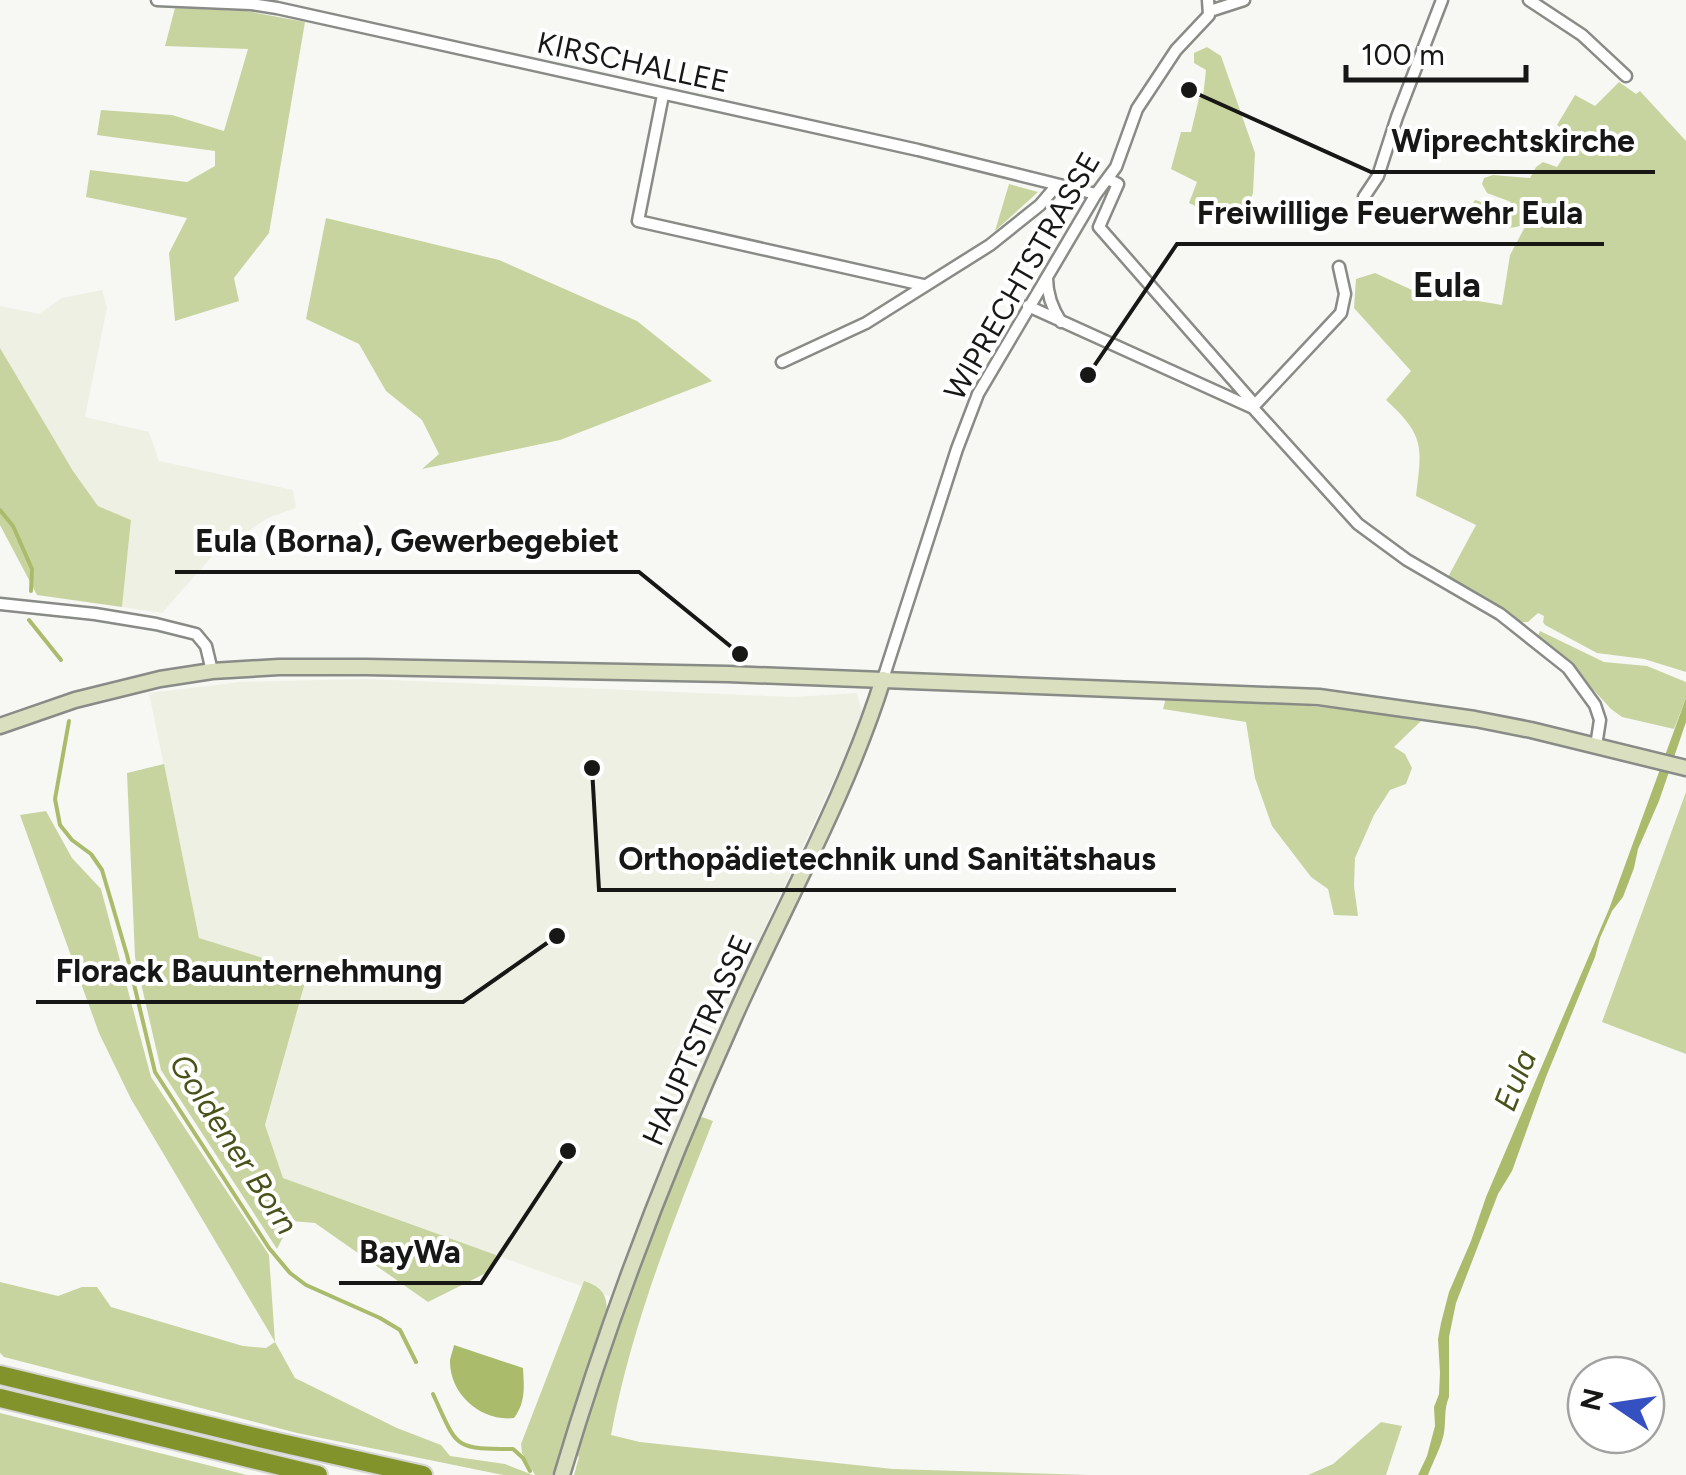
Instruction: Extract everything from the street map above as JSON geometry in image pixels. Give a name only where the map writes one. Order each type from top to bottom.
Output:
[{"type":"highway","points":[[0,1374],[423,1475]]},
{"type":"highway","points":[[0,1398],[318,1475]]},
{"type":"main road","points":[[0,726],[75,700],[160,679],[279,667],[366,667],[883,680],[1319,697],[1460,716],[1686,768]]},
{"type":"main road","name":"HAUPTSTRASSE","points":[[562,1475],[666,1180],[734,1019],[836,799],[883,680]]},
{"type":"street","name":"KIRSCHALLEE","points":[[158,0],[277,8],[918,150],[1096,194]]},
{"type":"street","points":[[1209,5],[1244,0]]},
{"type":"street","points":[[1364,198],[1378,176],[1442,0]]},
{"type":"street","points":[[1529,0],[1582,35],[1626,76]]},
{"type":"street","name":"WIPRECHTSTRASSE","points":[[890,654],[978,394],[1096,194],[1116,168],[1137,109],[1176,50],[1205,21],[1209,5]]},
{"type":"street","points":[[663,95],[638,221],[923,285]]},
{"type":"street","points":[[1108,180],[1118,184],[1099,227],[1330,496],[1358,524],[1408,560],[1500,614],[1568,668],[1595,706],[1600,720],[1596,746]]},
{"type":"street","points":[[782,362],[866,323],[990,245],[1040,205],[1058,185]]},
{"type":"street","points":[[1254,407],[1341,313],[1344,294],[1339,266]]},
{"type":"street","points":[[1047,275],[1052,308],[1062,323]]},
{"type":"street","points":[[1028,306],[1254,407]]},
{"type":"street","points":[[0,604],[95,614],[196,634],[206,646],[212,671]]},
{"type":"street","name":"HAUPTSTRASSE","points":[[883,680],[890,654]]},
{"type":"shaded area","points":[[175,8],[246,11],[305,22],[269,233],[234,278],[239,301],[175,321],[169,253],[187,218],[86,197],[90,170],[187,182],[215,166],[215,151],[97,135],[101,110],[172,115],[224,131],[248,49],[165,46]]},
{"type":"shaded area","points":[[1207,47],[1221,56],[1255,153],[1253,193],[1240,227],[1189,203],[1197,182],[1171,169],[1181,132],[1191,132],[1199,98],[1203,97],[1206,70],[1194,63],[1194,53]]},
{"type":"shaded area","points":[[1619,82],[1636,94],[1640,91],[1686,141],[1686,672],[1644,659],[1597,653],[1545,625],[1544,616],[1538,613],[1528,622],[1520,622],[1448,577],[1476,525],[1416,496],[1418,443],[1408,423],[1386,400],[1411,371],[1354,308],[1356,279],[1375,273],[1412,290],[1502,305],[1510,255],[1527,223],[1499,226],[1474,212],[1475,200],[1498,210],[1508,208],[1511,202],[1487,193],[1482,184],[1484,178],[1530,178],[1543,162],[1557,167],[1576,138],[1557,125],[1575,95],[1595,106]]},
{"type":"shaded area","points":[[1009,184],[1038,192],[995,231]]},
{"type":"shaded area","points":[[326,218],[499,260],[637,321],[712,381],[560,440],[422,469],[439,454],[422,420],[386,391],[359,344],[306,319]]},
{"type":"shaded area","points":[[102,290],[107,308],[85,417],[149,432],[159,461],[293,490],[296,508],[268,518],[215,553],[162,613],[122,607],[131,520],[98,506],[0,348],[0,306],[39,314],[62,298]]},
{"type":"shaded area","points":[[0,348],[98,506],[131,520],[122,607],[37,595],[0,525]]},
{"type":"shaded area","points":[[1540,631],[1604,662],[1647,666],[1686,682],[1686,698],[1674,729],[1622,717],[1611,709],[1538,636]]},
{"type":"shaded area","points":[[364,679],[794,697],[857,693],[862,712],[852,741],[691,1094],[614,1298],[283,1178],[265,1126],[308,973],[199,938],[149,693],[240,682]]},
{"type":"shaded area","points":[[1166,698],[1364,711],[1421,721],[1394,747],[1405,754],[1412,768],[1406,784],[1390,790],[1355,858],[1358,916],[1334,915],[1328,889],[1311,877],[1272,826],[1255,778],[1246,722],[1163,709]]},
{"type":"shaded area","points":[[1686,698],[1686,722],[1623,897],[1600,938],[1512,1171],[1498,1194],[1456,1303],[1449,1337],[1449,1397],[1444,1433],[1428,1475],[1418,1475],[1435,1426],[1440,1373],[1438,1339],[1449,1292],[1609,909]]},
{"type":"shaded area","points":[[164,764],[199,938],[308,972],[265,1125],[283,1178],[496,1255],[492,1270],[428,1302],[315,1223],[291,1221],[277,1249],[161,1070],[135,957],[127,773]]},
{"type":"shaded area","points":[[1686,792],[1686,1054],[1602,1022]]},
{"type":"shaded area","points":[[46,811],[72,858],[101,889],[151,1077],[269,1255],[275,1342],[131,1099],[99,1033],[20,815]]},
{"type":"shaded area","points":[[702,1117],[713,1121],[642,1315],[611,1435],[640,1442],[893,1469],[1090,1475],[574,1475],[577,1455],[634,1286],[681,1161]]},
{"type":"shaded area","points":[[584,1281],[604,1294],[606,1319],[552,1475],[535,1475],[521,1444]]},
{"type":"shaded area","points":[[0,1282],[58,1296],[82,1287],[97,1287],[111,1307],[243,1346],[266,1348],[275,1342],[295,1378],[441,1445],[450,1456],[505,1464],[533,1475],[503,1475],[297,1433],[4,1357],[0,1353]]},
{"type":"shaded area","points":[[454,1345],[523,1368],[522,1400],[514,1418],[490,1415],[461,1394],[451,1372]]},
{"type":"shaded area","points":[[0,1413],[247,1475],[0,1475]]},
{"type":"shaded area","points":[[1381,1422],[1402,1426],[1386,1475],[1308,1475],[1333,1464]]},
{"type":"waterway","name":"Goldener Born","points":[[0,510],[13,526],[32,569],[31,591]]},
{"type":"waterway","name":"Goldener Born","points":[[29,620],[61,660]]},
{"type":"waterway","name":"Goldener Born","points":[[69,721],[55,799],[60,825],[102,870],[155,1072],[269,1248],[290,1273],[306,1285],[400,1330],[416,1362]]},
{"type":"waterway","name":"Goldener Born","points":[[433,1394],[460,1442],[478,1448],[513,1449],[530,1471]]},
{"type":"place","name":"Wiprechtskirche","points":[[1189,90]]},
{"type":"place","name":"Freiwillige Feuerwehr Eula","points":[[1088,375]]},
{"type":"place","name":"Eula (Borna), Gewerbegebiet","points":[[740,654]]},
{"type":"place","name":"Orthopädietechnik und Sanitätshaus","points":[[592,768]]},
{"type":"place","name":"Florack Bauunternehmung","points":[[557,936]]},
{"type":"place","name":"BayWa","points":[[568,1151]]},
{"type":"district","name":"Eula","points":[[1447,285]]}]
